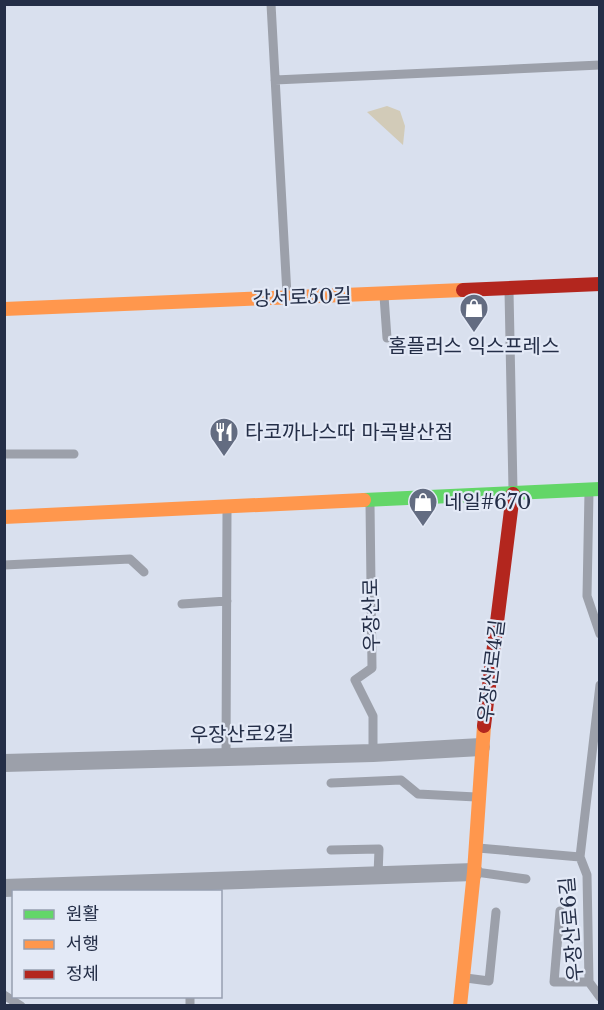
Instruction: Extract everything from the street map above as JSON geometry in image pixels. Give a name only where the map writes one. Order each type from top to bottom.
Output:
[{"type":"street","name":"강서로50길","points":[[4,309],[600,284]]},
{"type":"street","points":[[4,517],[594,489]]},
{"type":"street","name":"우장산로4길","points":[[460,1005],[474,872],[481,747],[513,494]]},
{"type":"street","name":"우장산로2길","points":[[4,763],[373,753],[481,747]]},
{"type":"street","points":[[4,888],[193,887],[378,875],[474,872]]},
{"type":"lane","points":[[271,4],[288,297]]},
{"type":"lane","points":[[275,80],[600,65]]},
{"type":"lane","points":[[509,288],[513,494]]},
{"type":"lane","points":[[384,293],[387,338]]},
{"type":"lane","points":[[4,454],[74,454]]},
{"type":"lane","points":[[594,489],[587,596],[600,634]]},
{"type":"lane","name":"우장산로","points":[[370,501],[372,668],[355,680],[373,716],[373,753]]},
{"type":"lane","points":[[226,757],[227,508]]},
{"type":"lane","points":[[4,565],[130,559],[144,572]]},
{"type":"lane","points":[[182,604],[227,601]]},
{"type":"lane","points":[[475,848],[580,857],[600,685]]},
{"type":"lane","points":[[331,783],[401,780],[418,794],[478,798]]},
{"type":"lane","points":[[331,850],[379,849],[378,875]]},
{"type":"lane","name":"우장산로6길","points":[[580,857],[587,875],[589,982],[600,997]]},
{"type":"lane","points":[[474,872],[526,879]]},
{"type":"lane","points":[[560,911],[554,982],[589,982]]},
{"type":"lane","points":[[463,978],[489,981],[496,912]]},
{"type":"lane","points":[[4,995],[21,1005]]},
{"type":"shaded area","points":[[387,106],[400,111],[405,126],[403,145],[367,112]]},
{"type":"traffic: fast","points":[[364,500],[600,489]]},
{"type":"traffic: slow","points":[[4,309],[463,290]]},
{"type":"traffic: slow","points":[[4,517],[364,500]]},
{"type":"traffic: slow","points":[[460,1006],[474,872],[484,726]]},
{"type":"traffic: jam","points":[[463,290],[600,284]]},
{"type":"traffic: jam","points":[[484,726],[513,494]]},
{"type":"place","name":"홈플러스 익스프레스","points":[[474,334]]},
{"type":"place","name":"타코까나스따 마곡발산점","points":[[224,458]]},
{"type":"place","name":"네일#670","points":[[423,528]]}]
